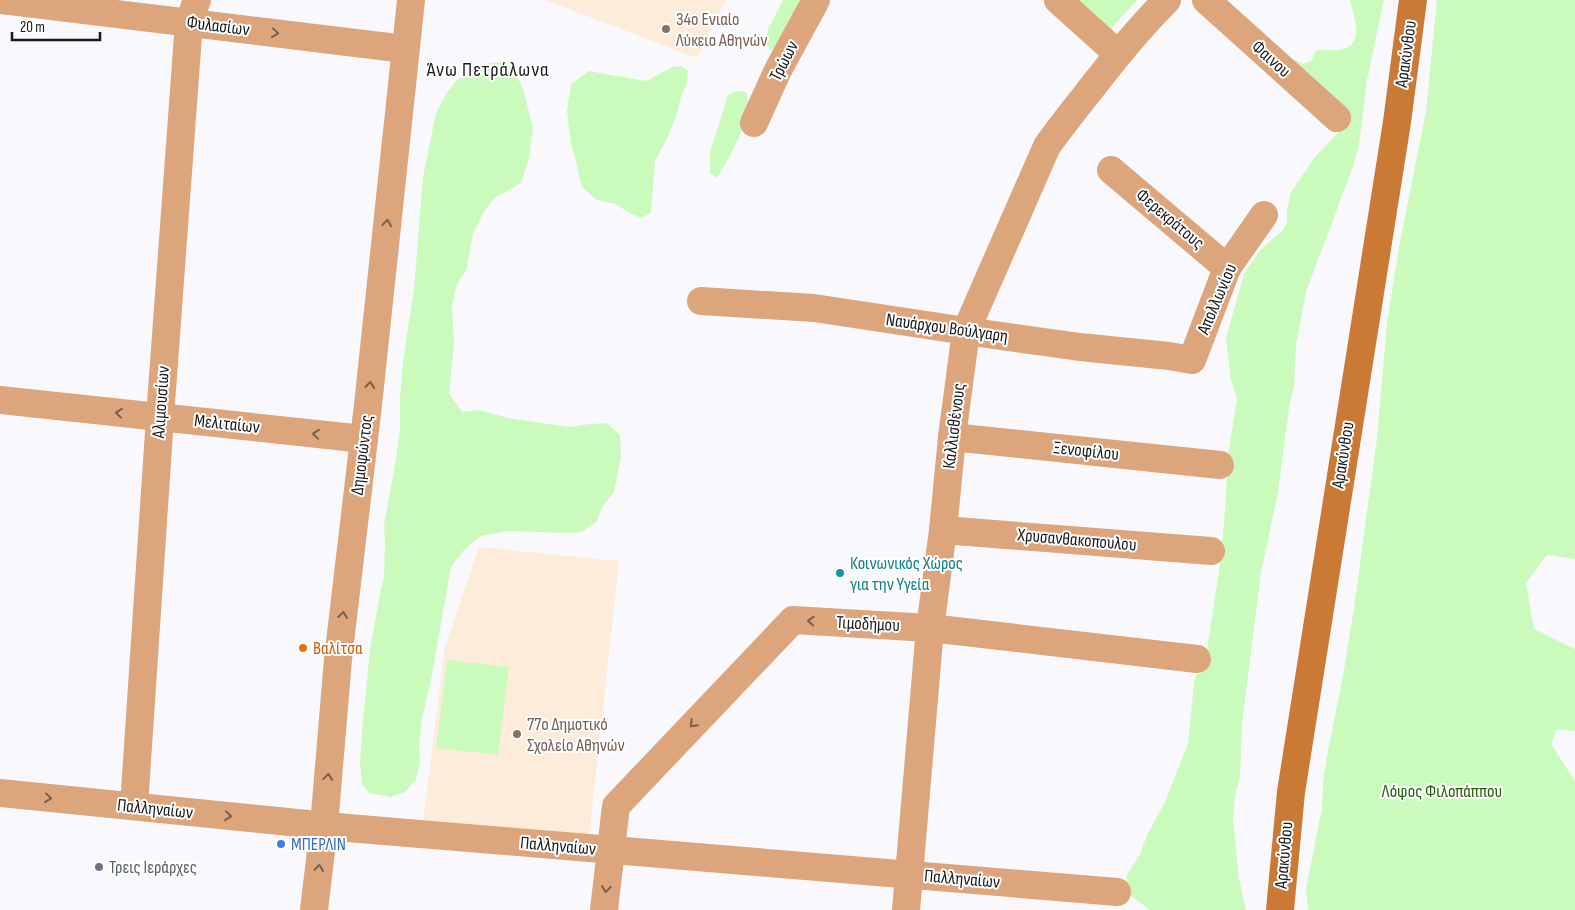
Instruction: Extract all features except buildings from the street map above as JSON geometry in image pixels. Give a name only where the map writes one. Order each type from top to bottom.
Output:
[{"type":"street","name":"Φυλασίων","points":[[1,0],[193,11],[405,48]]},
{"type":"street","name":"Δημοφώντος","points":[[314,910],[324,826],[338,659],[364,439],[411,0]]},
{"type":"street","name":"Τρώων","points":[[754,123],[778,70],[816,0]]},
{"type":"street","points":[[1058,0],[1118,54]]},
{"type":"street","name":"Καλλισθένους","points":[[906,910],[930,628],[966,331],[1048,146],[1062,125],[1118,54],[1146,20],[1167,0]]},
{"type":"street","name":"Φαινου","points":[[1206,0],[1337,118]]},
{"type":"street","name":"Αρακύνθου","points":[[1280,910],[1291,792],[1395,132],[1413,0]]},
{"type":"street","name":"Αλιμουσίων","points":[[134,806],[160,417],[193,11]]},
{"type":"street","name":"Φερεκράτους","points":[[1111,170],[1227,268]]},
{"type":"street","name":"Απολλωνίου","points":[[1192,360],[1227,268],[1264,215]]},
{"type":"street","name":"Ναυάρχου Βούλγαρη","points":[[701,301],[814,308],[1080,347],[1192,360]]},
{"type":"street","name":"Μελιταίων","points":[[0,400],[364,439]]},
{"type":"street","name":"Ξενοφίλου","points":[[952,437],[1220,465]]},
{"type":"street","name":"Χρυσανθακοπουλου","points":[[943,530],[1211,551]]},
{"type":"street","name":"Τιμοδήμου","points":[[610,850],[616,806],[793,620],[930,628],[1197,659]]},
{"type":"street","name":"Παλληναίων","points":[[0,793],[324,826],[1117,892]]},
{"type":"street","points":[[604,910],[610,850]]},
{"type":"shaded area","name":"34ο Ενιαίο Λύκειο Αθηνών","points":[[545,0],[726,0],[697,58]]},
{"type":"shaded area","name":"77ο Δημοτικό Σχολείο Αθηνών","points":[[479,547],[619,561],[589,837],[423,822],[445,647]]},
{"type":"green space","points":[[783,0],[802,0],[780,45],[771,50],[766,44],[768,29]]},
{"type":"green space","points":[[1053,0],[1137,0],[1100,41]]},
{"type":"green space","points":[[1350,0],[1384,0],[1367,80],[1359,145],[1354,164],[1306,292],[1296,345],[1294,387],[1289,407],[1278,492],[1261,573],[1242,723],[1240,775],[1235,796],[1233,820],[1239,879],[1246,910],[1150,910],[1128,894],[1127,875],[1140,854],[1147,835],[1165,802],[1188,743],[1194,682],[1199,667],[1206,657],[1219,571],[1228,456],[1237,399],[1231,380],[1226,338],[1244,274],[1260,250],[1281,232],[1287,223],[1287,210],[1291,192],[1316,156],[1337,134],[1343,122],[1289,63],[1295,60],[1303,64],[1311,61],[1316,51],[1336,50],[1346,48],[1352,44],[1355,38],[1356,24]]},
{"type":"green space","name":"Λόφος Φιλοπάππου","points":[[1437,0],[1575,0],[1575,559],[1547,555],[1526,583],[1534,629],[1575,649],[1575,731],[1557,729],[1551,744],[1575,781],[1575,910],[1308,910],[1306,889],[1322,808],[1323,782],[1354,608],[1377,438],[1387,323],[1399,247],[1426,111]]},
{"type":"green space","points":[[499,62],[513,68],[523,89],[533,127],[529,159],[521,183],[495,198],[484,211],[473,234],[466,271],[457,284],[452,306],[454,344],[449,393],[462,412],[479,410],[508,418],[569,427],[607,423],[620,435],[621,457],[614,492],[603,506],[596,522],[581,532],[509,531],[481,536],[464,550],[451,567],[431,680],[422,719],[419,743],[420,760],[416,780],[405,792],[391,797],[369,793],[362,784],[360,765],[370,649],[384,577],[384,525],[400,430],[403,361],[414,289],[423,177],[436,113],[446,94],[456,81],[477,65]]},
{"type":"green space","points":[[682,66],[688,71],[687,83],[668,137],[655,161],[651,213],[641,218],[629,213],[616,204],[597,200],[581,186],[571,143],[567,111],[571,84],[589,71],[646,81],[673,67]]},
{"type":"green space","points":[[736,91],[746,92],[748,102],[747,113],[739,136],[717,178],[710,173],[710,152],[728,95]]},
{"type":"green space","points":[[447,660],[509,667],[498,755],[436,748]]},
{"type":"place","name":"34ο Ενιαίο Λύκειο Αθηνών","points":[[666,29]]},
{"type":"place","name":"Κοινωνικός Χώρος για την Υγεία","points":[[840,573]]},
{"type":"place","name":"Βαλίτσα","points":[[303,648]]},
{"type":"place","name":"77ο Δημοτικό Σχολείο Αθηνών","points":[[517,734]]},
{"type":"place","name":"ΜΠΕΡΛΙΝ","points":[[281,844]]},
{"type":"place","name":"Τρεις Ιεράρχες","points":[[99,867]]},
{"type":"district","name":"Άνω Πετράλωνα","points":[[488,70]]}]
